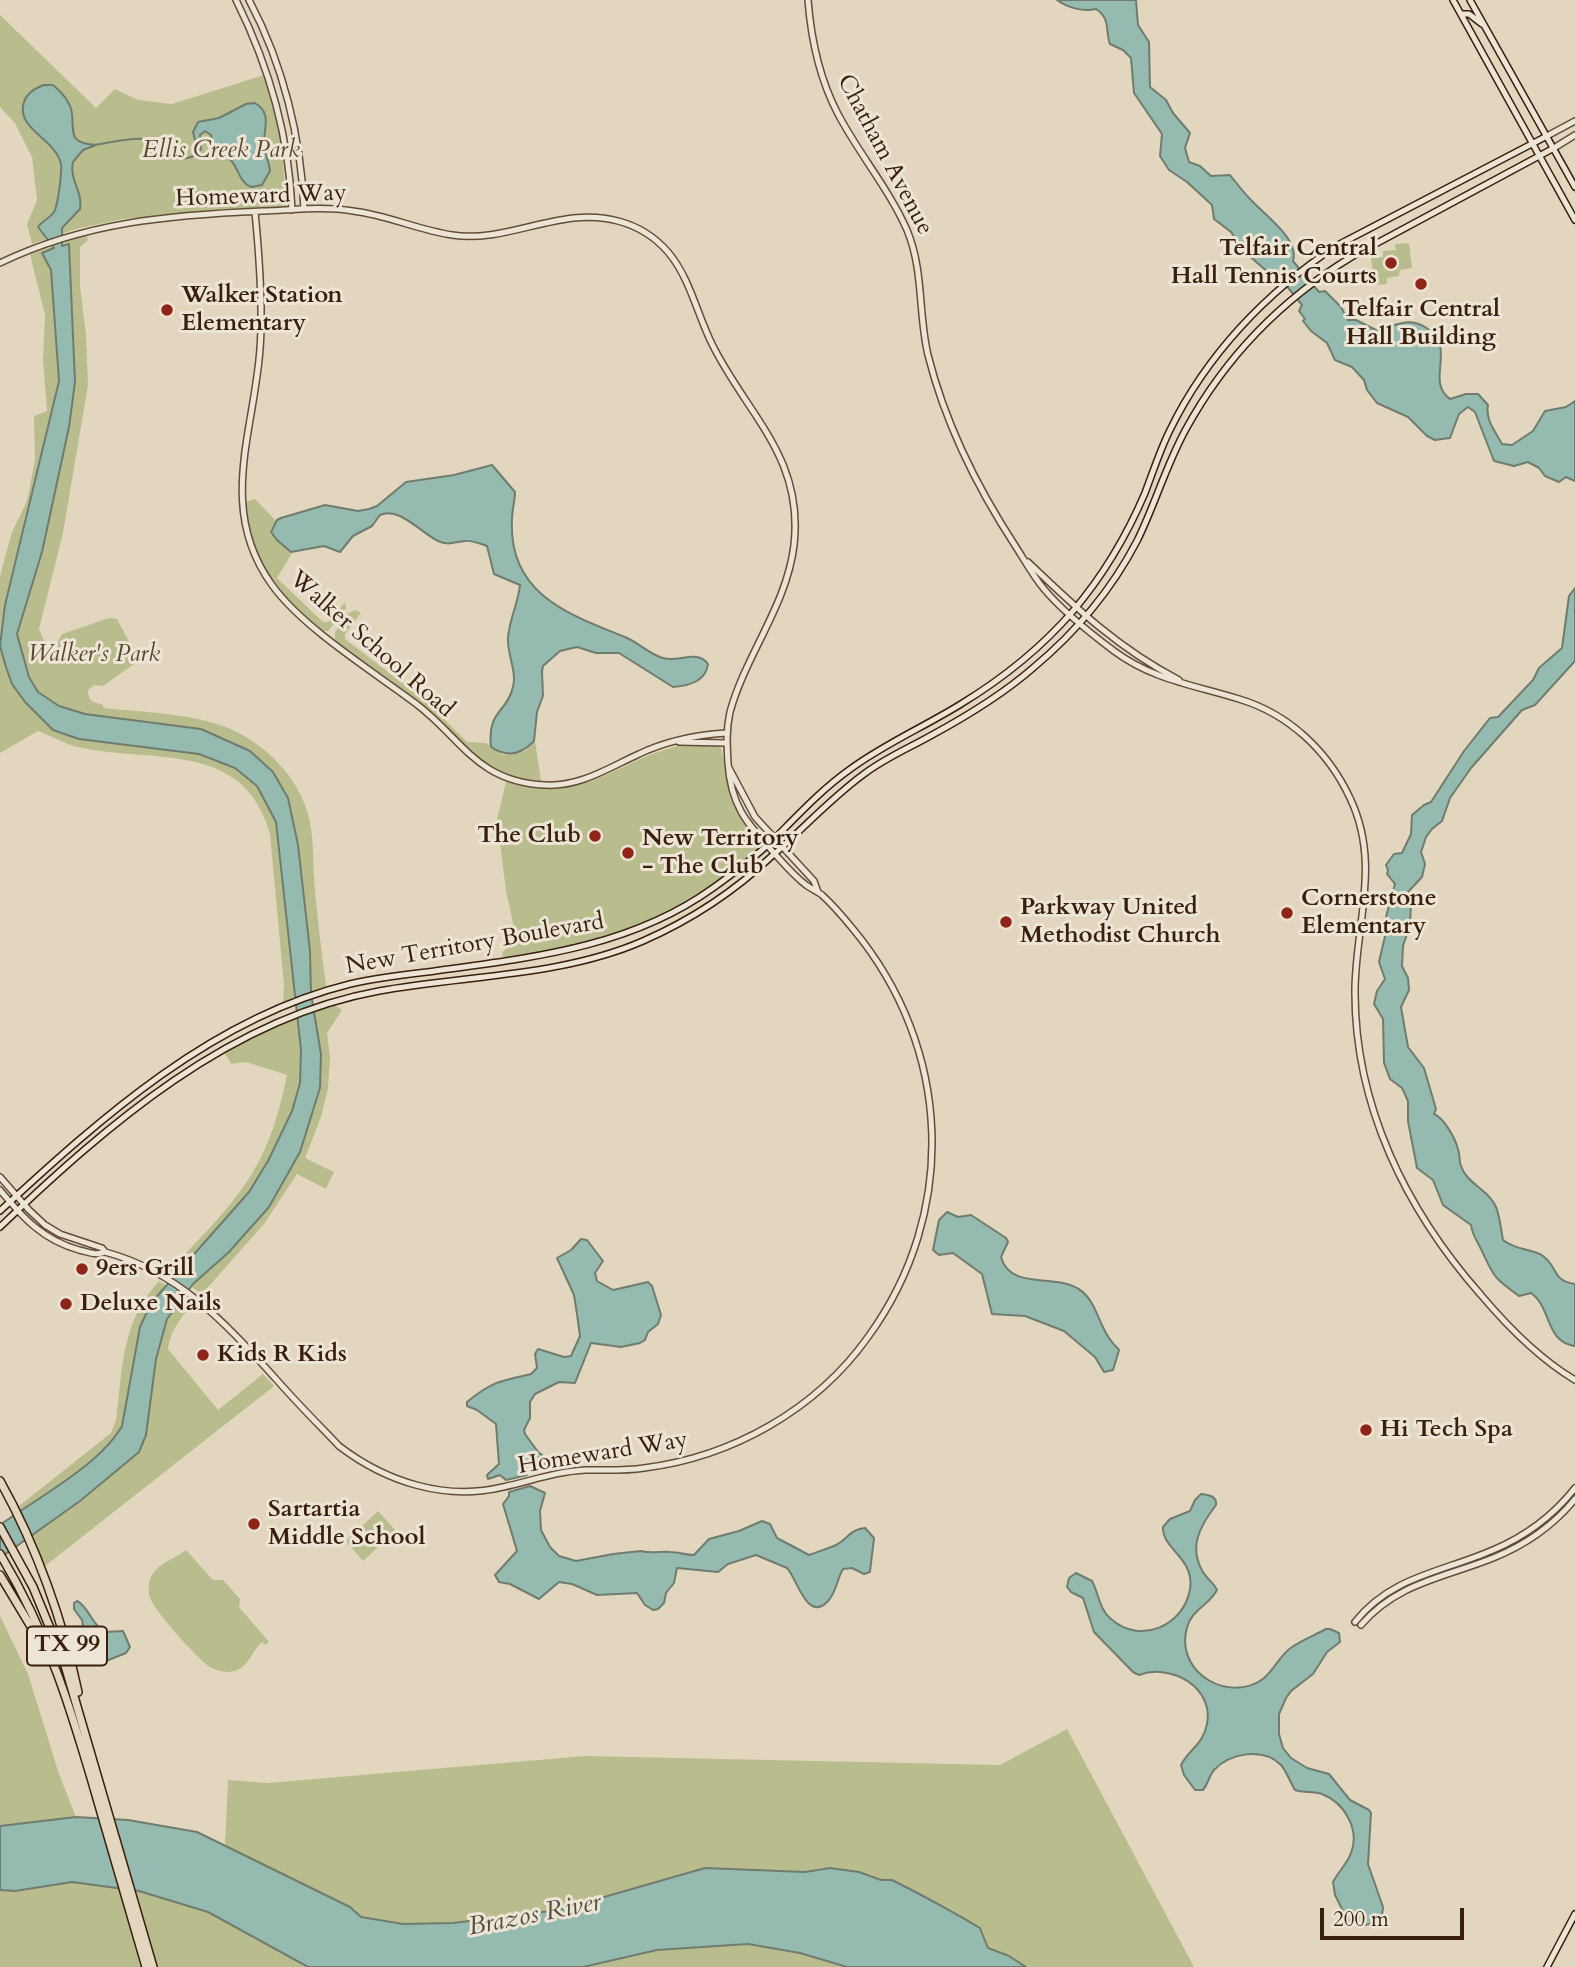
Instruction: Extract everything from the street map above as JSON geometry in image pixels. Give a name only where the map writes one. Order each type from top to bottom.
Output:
[{"type":"highway","name":"TX 99","points":[[0,1481],[15,1509],[63,1633],[102,1802],[146,1967]]},
{"type":"highway","points":[[0,1527],[47,1619],[64,1662],[88,1741]]},
{"type":"highway","points":[[0,1554],[37,1621],[56,1665]]},
{"type":"highway","name":"TX 99","points":[[0,1575],[56,1665],[153,1967]]},
{"type":"street","points":[[236,0],[273,90],[282,122],[292,210]]},
{"type":"street","points":[[249,0],[268,41],[290,110],[302,169],[304,209]]},
{"type":"street","name":"Chatham Avenue","points":[[808,0],[816,50],[831,102],[901,217],[914,248],[921,283],[928,353],[950,421],[986,497],[1046,592],[1132,663],[1169,681],[1242,700],[1286,722],[1318,748],[1341,780],[1357,815],[1363,837],[1367,885],[1357,951],[1356,1018],[1367,1085],[1386,1150],[1416,1210],[1469,1283],[1509,1326],[1548,1362],[1575,1381]]},
{"type":"street","points":[[1453,0],[1575,220]]},
{"type":"street","points":[[1470,0],[1575,187]]},
{"type":"street","points":[[1461,14],[1469,15],[1485,26]]},
{"type":"street","name":"New Territory Boulevard","points":[[0,1212],[87,1132],[153,1081],[223,1035],[291,1003],[377,978],[559,953],[625,935],[709,891],[774,839],[836,780],[877,750],[961,704],[998,680],[1031,653],[1070,614],[1126,533],[1158,456],[1190,393],[1236,333],[1283,285],[1303,268],[1359,232],[1575,121]]},
{"type":"street","name":"New Territory Boulevard","points":[[0,1227],[123,1118],[230,1045],[290,1017],[318,1006],[380,991],[559,965],[614,952],[666,930],[716,901],[775,854],[844,789],[868,771],[995,698],[1060,645],[1086,616],[1136,543],[1184,431],[1200,406],[1243,345],[1293,298],[1353,257],[1539,158],[1575,135]]},
{"type":"street","name":"Homeward Way","points":[[0,263],[41,245],[99,227],[140,220],[304,209],[355,211],[433,231],[471,237],[493,236],[571,218],[596,217],[615,220],[640,230],[656,241],[685,279],[721,361],[775,445],[788,478],[794,507],[794,546],[788,576],[730,712],[726,733],[729,784],[748,824],[807,887],[818,892],[853,928],[885,973],[914,1035],[925,1072],[930,1105],[932,1169],[916,1245],[904,1276],[885,1312],[850,1360],[814,1395],[763,1430],[714,1452],[678,1462],[627,1470],[570,1471],[503,1488],[471,1492],[440,1490],[401,1481],[365,1464],[339,1446],[223,1321],[193,1296],[138,1262],[105,1252],[102,1248],[52,1229],[24,1205],[0,1177]]},
{"type":"street","name":"Walker School Road","points":[[255,212],[260,351],[241,485],[247,534],[259,564],[274,587],[295,610],[327,637],[421,708],[471,758],[488,770],[507,778],[543,785],[570,784],[594,776],[653,748],[691,736],[726,733]]},
{"type":"street","name":"Chatham Avenue","points":[[1022,556],[1130,653],[1188,685]]},
{"type":"street","points":[[1109,559],[1115,565],[1115,576]]},
{"type":"street","points":[[910,732],[916,743]]},
{"type":"street","name":"Walker School Road","points":[[676,742],[726,743]]},
{"type":"street","name":"Homeward Way","points":[[729,768],[749,809],[814,881],[818,892]]},
{"type":"street","points":[[836,780],[844,789]]},
{"type":"street","points":[[660,919],[666,930]]},
{"type":"street","name":"Homeward Way","points":[[0,1190],[39,1232],[72,1248],[98,1255],[105,1252]]},
{"type":"street","points":[[72,1248],[75,1239]]},
{"type":"street","points":[[1575,1488],[1541,1523],[1517,1538],[1491,1551],[1395,1586],[1378,1597],[1358,1623],[1398,1593],[1494,1558],[1521,1545],[1545,1528],[1575,1499]]},
{"type":"street","points":[[1547,1967],[1575,1914]]},
{"type":"green space","name":"Ellis Creek Park","points":[[0,15],[96,108],[115,89],[138,100],[172,104],[264,75],[281,141],[287,207],[123,219],[76,229],[32,244],[27,224],[37,200],[32,157],[15,123],[0,107]]},
{"type":"green space","name":"Walker's Park","points":[[87,235],[88,240],[80,247],[80,286],[88,385],[63,533],[39,629],[45,643],[51,645],[58,642],[62,634],[109,618],[117,619],[137,662],[103,686],[94,685],[88,690],[91,700],[102,704],[104,708],[177,715],[220,725],[252,740],[291,778],[307,811],[311,828],[326,987],[283,1003],[284,985],[270,834],[257,804],[239,783],[217,769],[192,761],[78,747],[38,731],[0,753],[0,576],[12,532],[27,501],[35,460],[34,416],[47,411],[43,360],[45,315],[30,254]]},
{"type":"green space","name":"Telfair Central Hall Tennis Courts","points":[[1409,243],[1412,268],[1400,270],[1399,276],[1387,278],[1387,284],[1374,285],[1371,258],[1383,257],[1383,251],[1396,250],[1395,244]]},
{"type":"green space","points":[[255,499],[276,521],[270,530],[271,534],[292,553],[277,578],[323,622],[328,622],[345,602],[346,608],[328,631],[316,626],[291,604],[270,579],[257,553],[243,503]]},
{"type":"green space","points":[[355,610],[361,613],[345,634],[345,639],[427,702],[467,742],[486,743],[503,755],[525,751],[535,741],[541,781],[507,774],[477,756],[415,699],[335,640],[335,632],[349,613]]},
{"type":"green space","name":"New Territory - The Club","points":[[685,745],[719,745],[734,805],[759,848],[700,892],[640,923],[576,944],[504,958],[502,953],[516,937],[506,891],[497,819],[506,782],[541,788],[577,785],[656,753]]},
{"type":"green space","points":[[333,1004],[342,1010],[327,1033],[330,1058],[328,1088],[321,1117],[305,1158],[334,1172],[326,1189],[297,1174],[264,1224],[202,1294],[169,1272],[224,1211],[253,1172],[274,1125],[287,1075],[246,1062],[231,1064],[224,1052],[285,1021]]},
{"type":"green space","points":[[159,1281],[193,1302],[174,1330],[168,1349],[218,1410],[263,1374],[274,1386],[45,1566],[19,1506],[111,1433],[116,1420],[123,1363],[131,1329],[137,1313]]},
{"type":"green space","points":[[378,1511],[396,1531],[363,1561],[346,1541]]},
{"type":"green space","points":[[186,1550],[213,1580],[223,1580],[240,1599],[239,1607],[269,1642],[265,1645],[262,1642],[240,1669],[225,1672],[207,1665],[168,1624],[151,1600],[149,1587],[153,1574],[161,1565]]},
{"type":"green space","points":[[0,1616],[28,1674],[59,1774],[76,1817],[0,1826]]},
{"type":"green space","points":[[1067,1729],[1194,1967],[1026,1967],[1010,1956],[988,1948],[983,1932],[977,1925],[969,1923],[945,1906],[888,1879],[821,1868],[805,1872],[705,1868],[559,1910],[453,1923],[403,1924],[361,1917],[349,1906],[225,1847],[228,1780],[268,1783],[585,1756],[1000,1765]]},
{"type":"green space","points":[[72,1882],[139,1891],[208,1912],[308,1967],[0,1967],[0,1890],[15,1891]]},
{"type":"green space","points":[[748,1944],[801,1953],[847,1967],[583,1967],[657,1950]]},
{"type":"water","points":[[1057,0],[1136,0],[1138,25],[1149,42],[1150,87],[1166,100],[1190,133],[1185,148],[1189,162],[1200,166],[1211,176],[1230,175],[1287,236],[1294,253],[1293,261],[1319,292],[1325,291],[1341,307],[1348,320],[1356,320],[1378,331],[1402,323],[1419,324],[1435,335],[1440,344],[1440,383],[1443,391],[1450,399],[1466,394],[1478,394],[1488,405],[1489,420],[1502,444],[1512,445],[1533,431],[1545,411],[1566,407],[1575,401],[1575,481],[1566,477],[1559,482],[1545,476],[1539,468],[1528,462],[1514,466],[1494,461],[1475,412],[1468,407],[1459,414],[1450,438],[1435,440],[1427,436],[1408,417],[1377,403],[1367,390],[1364,380],[1352,367],[1335,360],[1327,343],[1303,321],[1305,319],[1299,311],[1302,305],[1277,274],[1270,274],[1246,253],[1231,232],[1214,219],[1212,205],[1169,170],[1160,156],[1162,134],[1134,93],[1131,58],[1123,50],[1110,44],[1106,21],[1101,13],[1096,9],[1076,9]]},
{"type":"water","points":[[44,85],[53,85],[68,102],[73,133],[77,140],[96,145],[83,150],[73,162],[80,209],[62,228],[62,246],[69,244],[75,382],[69,427],[42,552],[17,634],[29,677],[38,692],[59,706],[85,714],[201,729],[250,751],[273,772],[288,798],[298,845],[310,951],[311,994],[321,1054],[320,1088],[300,1152],[269,1207],[229,1252],[193,1284],[167,1319],[156,1359],[146,1435],[139,1452],[80,1501],[0,1558],[0,1525],[67,1480],[99,1454],[122,1426],[140,1327],[151,1303],[249,1192],[268,1161],[292,1111],[300,1083],[301,1050],[276,822],[257,786],[235,768],[199,754],[79,739],[53,730],[25,702],[12,684],[0,646],[5,605],[59,381],[51,270],[42,253],[54,248],[38,227],[55,208],[61,164],[58,155],[30,127],[23,111],[27,96]]},
{"type":"water","points":[[255,103],[264,111],[264,147],[270,171],[262,185],[251,187],[244,182],[230,159],[233,155],[232,147],[225,144],[218,148],[212,142],[211,135],[205,131],[200,135],[201,149],[198,152],[193,132],[198,122],[219,118],[246,104]]},
{"type":"water","points":[[492,465],[515,492],[513,545],[520,566],[531,583],[546,598],[583,619],[630,639],[658,656],[669,659],[698,657],[708,664],[704,675],[690,684],[673,687],[619,653],[596,653],[577,647],[560,651],[543,666],[543,696],[537,712],[534,741],[519,752],[502,752],[491,747],[491,735],[495,719],[513,687],[514,675],[508,638],[520,585],[494,574],[487,546],[468,541],[442,542],[402,517],[387,513],[380,515],[372,526],[353,536],[340,552],[324,546],[291,552],[271,532],[281,518],[325,505],[358,511],[369,509],[377,506],[406,482],[454,475]]},
{"type":"water","points":[[1575,588],[1575,661],[1535,705],[1522,710],[1471,768],[1450,798],[1442,821],[1426,837],[1421,852],[1425,864],[1422,877],[1408,892],[1411,904],[1410,925],[1403,946],[1402,966],[1408,978],[1409,990],[1401,1007],[1408,1047],[1424,1068],[1436,1109],[1434,1114],[1452,1134],[1464,1172],[1493,1201],[1503,1240],[1543,1256],[1562,1280],[1575,1284],[1575,1346],[1558,1338],[1543,1307],[1531,1293],[1519,1296],[1498,1280],[1473,1234],[1471,1225],[1443,1205],[1433,1180],[1417,1168],[1408,1121],[1408,1101],[1402,1088],[1390,1079],[1384,1063],[1383,1019],[1374,1004],[1377,991],[1385,979],[1379,962],[1386,932],[1386,917],[1395,884],[1387,874],[1386,865],[1394,854],[1402,853],[1411,834],[1412,815],[1431,802],[1464,751],[1490,718],[1498,717],[1533,680],[1539,668],[1562,648],[1569,596]]},
{"type":"water","points":[[947,1212],[958,1217],[971,1215],[1006,1238],[1008,1242],[1001,1257],[1013,1274],[1033,1280],[1067,1284],[1084,1293],[1107,1336],[1119,1350],[1113,1370],[1104,1372],[1095,1357],[1064,1331],[1025,1316],[992,1314],[982,1274],[953,1253],[939,1255],[933,1250],[939,1220]]},
{"type":"water","points":[[581,1239],[587,1240],[603,1261],[595,1273],[597,1281],[613,1290],[648,1282],[652,1286],[661,1315],[658,1324],[640,1343],[621,1347],[591,1343],[575,1383],[559,1382],[535,1394],[530,1402],[530,1418],[524,1430],[538,1452],[549,1460],[549,1464],[527,1465],[524,1470],[527,1475],[506,1480],[500,1475],[488,1479],[487,1475],[499,1464],[496,1424],[467,1406],[467,1402],[497,1383],[531,1374],[537,1368],[535,1354],[538,1349],[564,1357],[571,1356],[580,1336],[577,1314],[574,1295],[557,1258],[571,1250]]},
{"type":"water","points":[[530,1486],[545,1493],[540,1511],[541,1530],[550,1547],[559,1556],[576,1561],[641,1551],[694,1555],[709,1539],[762,1521],[770,1524],[777,1538],[809,1555],[836,1545],[852,1532],[865,1528],[874,1538],[870,1572],[864,1574],[852,1568],[843,1569],[831,1598],[821,1607],[808,1603],[787,1568],[756,1555],[728,1564],[718,1572],[677,1568],[674,1583],[658,1609],[653,1610],[645,1605],[637,1593],[597,1595],[572,1584],[559,1582],[539,1599],[510,1584],[499,1582],[495,1575],[517,1551],[503,1504],[509,1492]]},
{"type":"water","points":[[1201,1494],[1214,1498],[1216,1505],[1201,1529],[1196,1554],[1203,1572],[1217,1590],[1191,1618],[1186,1632],[1186,1647],[1198,1672],[1222,1686],[1250,1686],[1263,1679],[1296,1644],[1326,1629],[1339,1633],[1340,1642],[1327,1652],[1313,1674],[1286,1698],[1279,1714],[1279,1734],[1283,1748],[1291,1758],[1307,1768],[1329,1774],[1350,1800],[1371,1813],[1368,1864],[1383,1907],[1382,1917],[1370,1924],[1361,1925],[1348,1921],[1335,1895],[1333,1882],[1349,1857],[1354,1835],[1348,1818],[1338,1804],[1322,1794],[1295,1790],[1281,1765],[1274,1759],[1256,1754],[1237,1756],[1221,1764],[1212,1772],[1203,1790],[1195,1790],[1184,1775],[1181,1765],[1205,1731],[1207,1711],[1204,1699],[1188,1681],[1176,1675],[1151,1672],[1139,1675],[1133,1672],[1094,1632],[1083,1598],[1067,1587],[1069,1578],[1076,1573],[1092,1581],[1104,1611],[1122,1627],[1147,1631],[1170,1622],[1186,1602],[1190,1578],[1188,1569],[1167,1541],[1163,1527],[1170,1519],[1190,1511]]},
{"type":"water","points":[[77,1601],[104,1632],[123,1631],[130,1647],[126,1653],[101,1663],[94,1658],[82,1620],[74,1609],[74,1603]]},
{"type":"water","name":"Brazos River","points":[[76,1817],[128,1820],[197,1832],[350,1907],[361,1917],[403,1924],[453,1923],[559,1910],[705,1868],[805,1872],[830,1868],[859,1872],[881,1880],[892,1880],[959,1915],[980,1928],[988,1948],[1009,1956],[1026,1967],[847,1967],[800,1953],[748,1944],[657,1950],[583,1967],[308,1967],[208,1912],[139,1891],[72,1882],[15,1891],[0,1890],[0,1826]]},
{"type":"waterway","points":[[94,145],[126,139],[145,139],[179,159],[196,155],[198,152]]},
{"type":"place","name":"Telfair Central Hall Tennis Courts","points":[[1391,263]]},
{"type":"place","name":"Telfair Central Hall Building","points":[[1421,284]]},
{"type":"place","name":"Walker Station Elementary","points":[[167,310]]},
{"type":"place","name":"The Club","points":[[595,836]]},
{"type":"place","name":"New Territory - The Club","points":[[628,853]]},
{"type":"place","name":"Cornerstone Elementary","points":[[1287,913]]},
{"type":"place","name":"Parkway United Methodist Church","points":[[1006,922]]},
{"type":"place","name":"9ers Grill","points":[[82,1269]]},
{"type":"place","name":"Deluxe Nails","points":[[66,1304]]},
{"type":"place","name":"Kids R Kids","points":[[203,1355]]},
{"type":"place","name":"Hi Tech Spa","points":[[1366,1430]]},
{"type":"place","name":"Sartartia Middle School","points":[[254,1524]]}]
